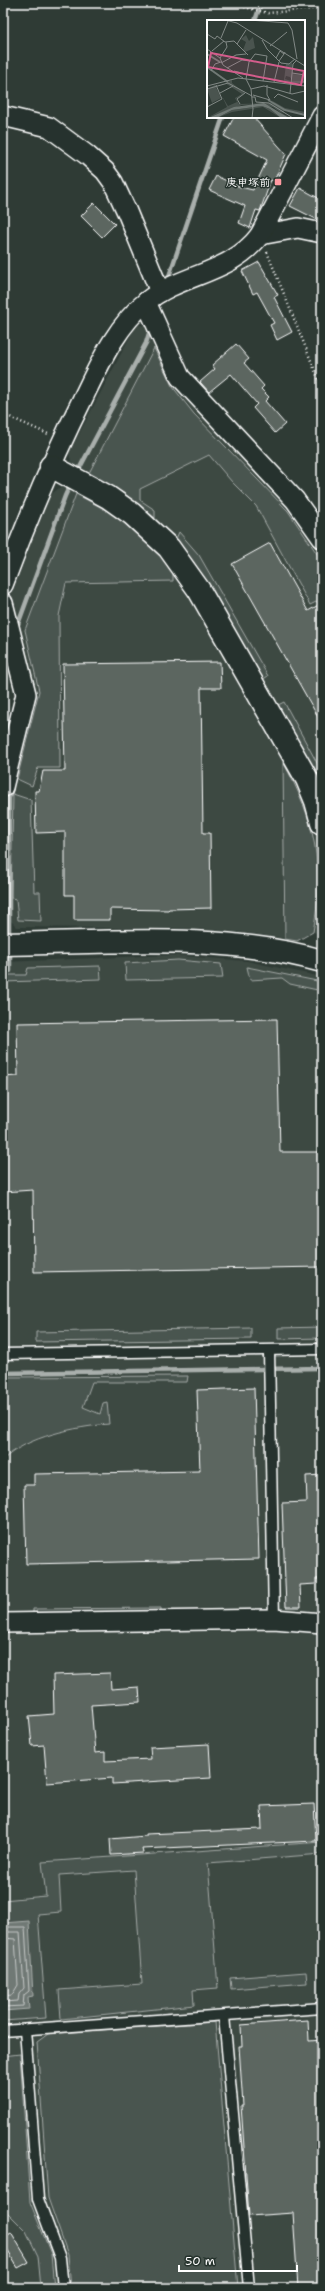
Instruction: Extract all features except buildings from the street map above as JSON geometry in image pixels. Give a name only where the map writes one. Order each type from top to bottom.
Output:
[{"type":"street","points":[[3,116],[49,127],[87,155],[105,171],[113,182],[127,212],[153,297],[180,377],[295,500],[322,538]]},
{"type":"street","points":[[3,585],[62,440],[104,355],[128,320],[153,297],[233,261],[253,245],[260,235],[322,116]]},
{"type":"street","points":[[260,235],[298,228],[322,233]]},
{"type":"street","points":[[51,466],[108,497],[132,514],[152,530],[186,570],[306,779],[316,801],[322,823]]},
{"type":"street","points":[[3,603],[26,694],[3,787]]},
{"type":"street","points":[[3,944],[188,943],[321,955]]},
{"type":"street","points":[[3,1623],[274,1619],[322,1623]]},
{"type":"lane","points":[[3,1354],[322,1349]]},
{"type":"lane","points":[[269,1350],[274,1619]]},
{"type":"lane","points":[[3,2031],[322,2008]]},
{"type":"lane","points":[[224,2016],[248,2288]]},
{"type":"lane","points":[[25,2030],[38,2199],[60,2258],[63,2288]]},
{"type":"path","points":[[229,3],[268,13],[322,8]]},
{"type":"path","points":[[260,235],[322,388]]},
{"type":"path","points":[[3,414],[62,440]]},
{"type":"shaded area","points":[[136,325],[152,326],[291,507],[322,550],[322,935],[313,932],[297,941],[247,933],[191,929],[17,927],[4,914],[6,798],[31,691],[9,601],[43,508],[50,495],[63,485],[72,465],[69,453]]},
{"type":"shaded area","points":[[154,348],[172,386],[194,414],[288,511],[322,561],[322,599],[310,605],[256,506],[232,482],[209,455],[140,489],[140,500],[155,510],[155,518],[125,494],[89,473]]},
{"type":"shaded area","points":[[76,494],[119,517],[162,555],[173,570],[173,581],[66,583],[59,616],[60,768],[38,768],[32,786],[17,779],[39,691],[25,630]]},
{"type":"shaded area","points":[[179,532],[199,555],[268,676],[262,680],[211,589],[189,555],[176,539]]},
{"type":"shaded area","points":[[284,702],[322,772],[322,788],[276,706]]},
{"type":"shaded area","points":[[283,762],[303,803],[310,824],[317,865],[318,886],[313,932],[297,941],[285,939]]},
{"type":"shaded area","points":[[13,794],[31,800],[34,892],[40,892],[41,921],[18,920],[16,899],[11,898]]},
{"type":"shaded area","points":[[171,955],[247,961],[322,977],[322,2288],[3,2288],[3,962]]},
{"type":"shaded area","points":[[178,960],[221,964],[223,978],[126,980],[125,963]]},
{"type":"shaded area","points":[[100,966],[101,979],[3,982],[3,975],[26,975],[28,968]]},
{"type":"shaded area","points":[[247,967],[322,982],[322,991],[290,984],[282,978],[250,980]]},
{"type":"shaded area","points":[[322,1327],[322,1338],[278,1339],[278,1328]]},
{"type":"shaded area","points":[[251,1328],[251,1339],[36,1342],[36,1332]]},
{"type":"shaded area","points":[[188,1376],[187,1382],[92,1382],[83,1407],[100,1414],[103,1403],[107,1402],[109,1424],[67,1430],[38,1439],[13,1452],[3,1460],[3,1377]]},
{"type":"shaded area","points":[[161,1608],[161,1613],[33,1614],[33,1609]]},
{"type":"shaded area","points":[[322,1842],[322,1854],[208,1863],[218,1988],[193,1990],[194,2005],[61,2019],[59,1990],[142,1984],[134,1870],[59,1875],[61,1912],[38,1914],[46,2018],[3,2021],[3,1900],[46,1896],[42,1862]]},
{"type":"shaded area","points":[[306,1972],[307,1983],[231,1989],[230,1978]]},
{"type":"shaded area","points":[[215,2022],[238,2288],[71,2288],[68,2255],[48,2198],[37,2042],[48,2034]]},
{"type":"shaded area","points":[[20,2054],[30,2202],[51,2254],[54,2288],[41,2288],[38,2256],[26,2231],[3,2208],[3,2056]]},
{"type":"water","points":[[29,1921],[33,1996],[28,1997],[29,2009],[3,2011],[3,1923]]},
{"type":"waterway","points":[[255,20],[261,3]]},
{"type":"waterway","points":[[167,282],[223,118]]},
{"type":"waterway","points":[[77,473],[146,343],[151,327]]},
{"type":"waterway","points":[[17,627],[71,483]]},
{"type":"waterway","points":[[9,938],[9,798],[12,788]]},
{"type":"waterway","points":[[3,971],[10,971],[10,949]]},
{"type":"waterway","points":[[3,1373],[322,1368]]},
{"type":"place","name":"庚申塚前","points":[[278,182]]}]
